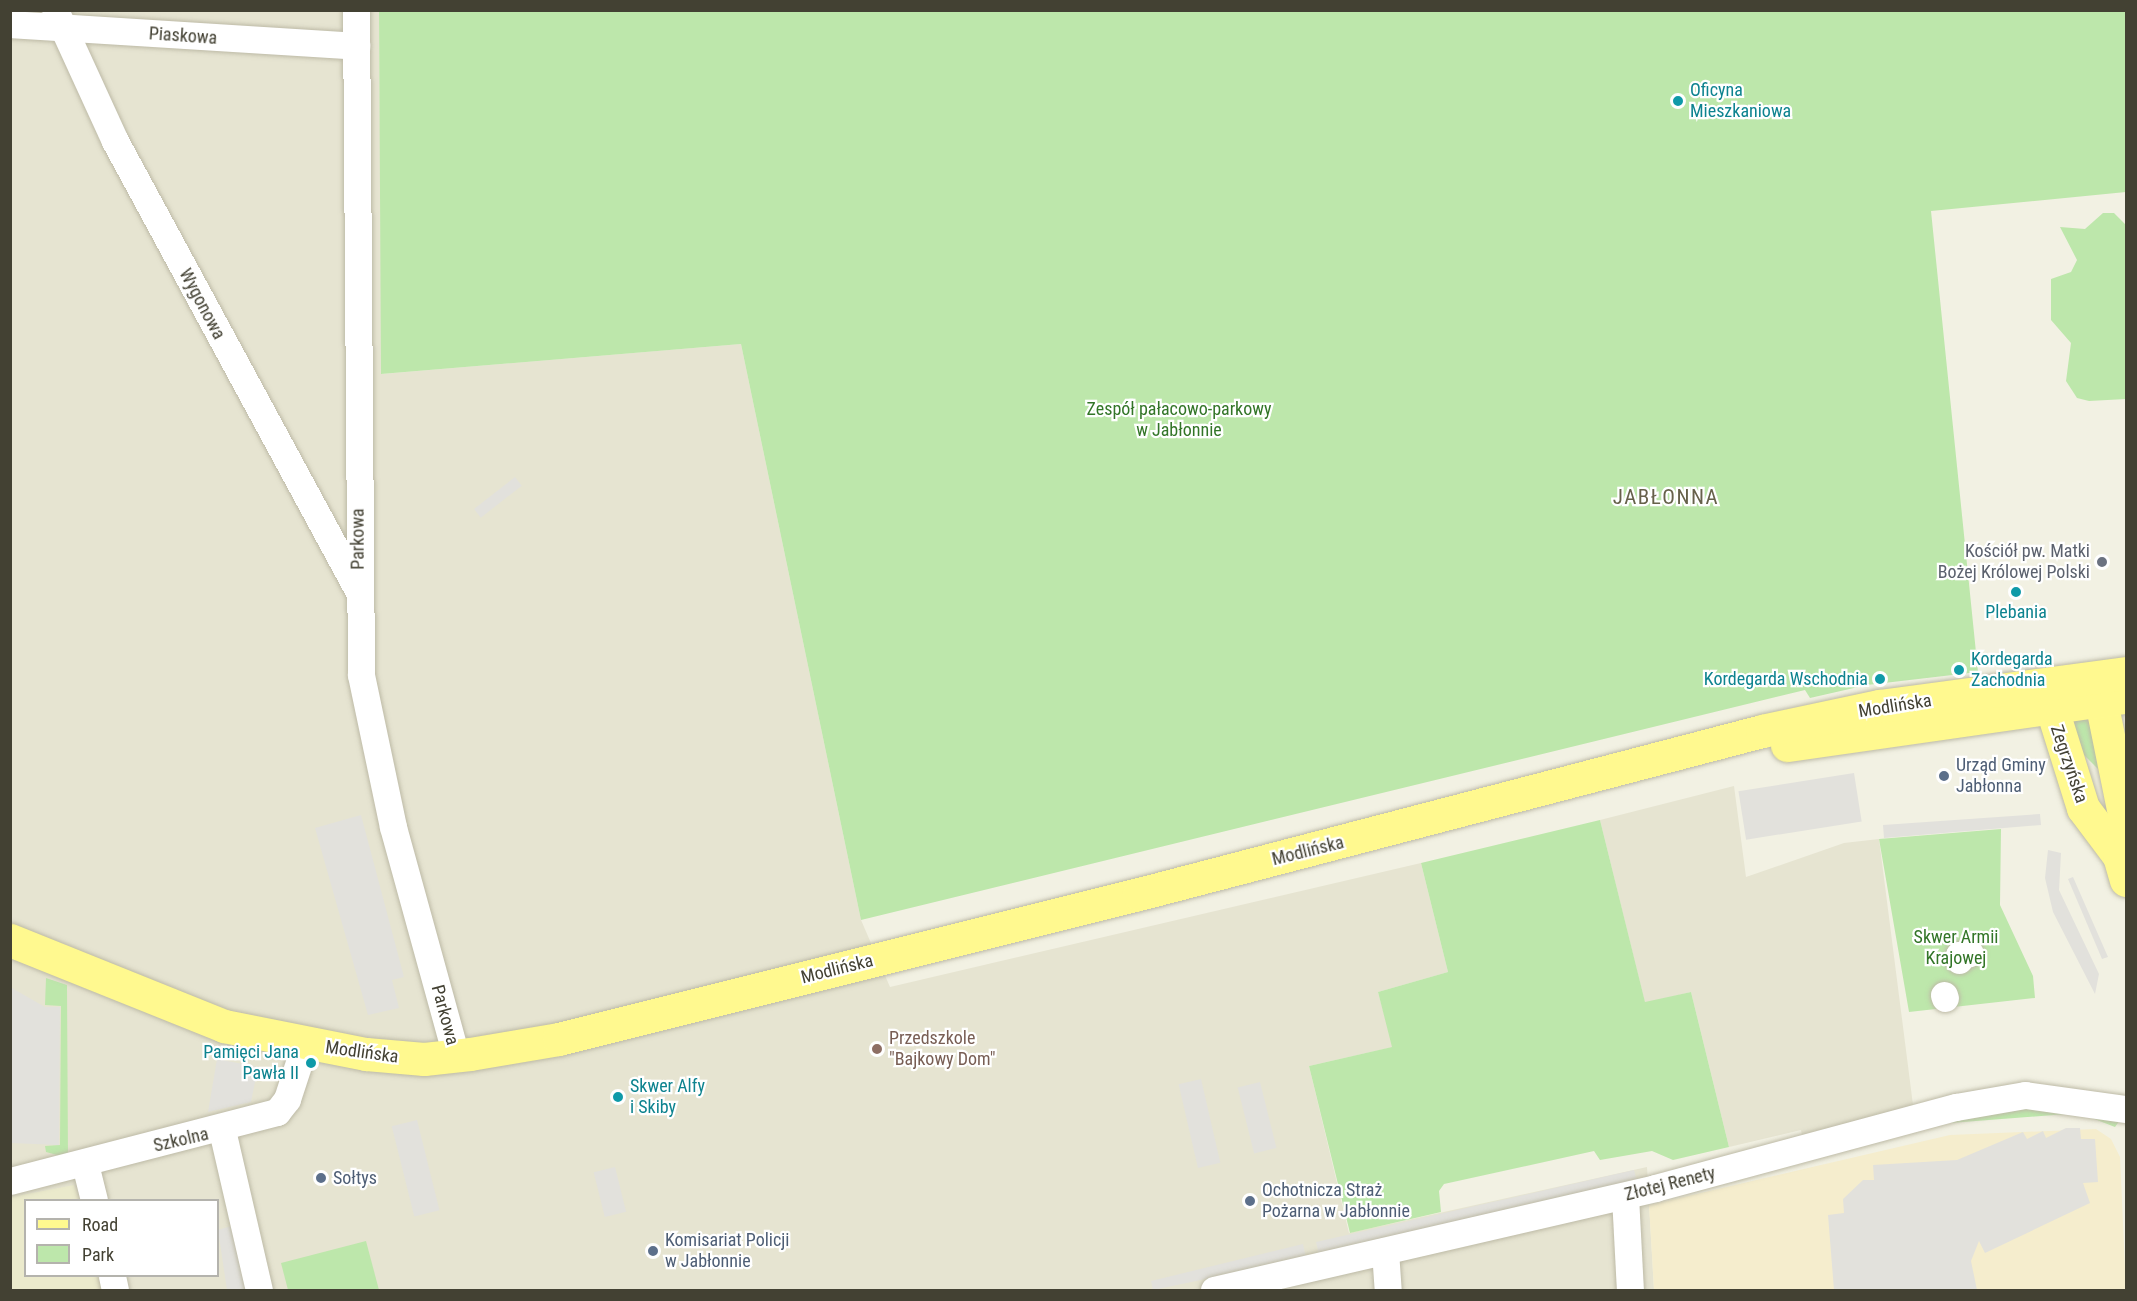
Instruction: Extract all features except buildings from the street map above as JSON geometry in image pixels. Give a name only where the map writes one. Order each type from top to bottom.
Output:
[{"type":"main road","name":"Modlińska","points":[[1667,759],[2052,709],[2102,693],[2127,673]]},
{"type":"main road","name":"Modlińska","points":[[10,940],[224,1026],[305,1044],[404,1058],[456,1056],[559,1039],[1667,759],[1762,731],[1880,706],[2102,693]]},
{"type":"main road","name":"Zegrzyńska","points":[[2102,693],[2124,814],[2123,868]]},
{"type":"main road","name":"Zegrzyńska","points":[[2052,709],[2083,808],[2123,868]]},
{"type":"street","name":"Parkowa","points":[[356,10],[359,592],[366,712],[456,1056]]},
{"type":"street","name":"Piaskowa","points":[[10,24],[57,18],[356,46]]},
{"type":"street","name":"Wygonowa","points":[[57,18],[115,141],[359,592]]},
{"type":"street","name":"Szkolna","points":[[10,1181],[222,1130],[277,1112],[287,1099],[305,1044]]},
{"type":"street","name":"Złotej Renety","points":[[1222,1290],[1625,1196],[1956,1107],[2025,1095],[2127,1108]]},
{"type":"street","points":[[222,1130],[259,1290]]},
{"type":"street","points":[[85,1164],[94,1199]]},
{"type":"street","points":[[1625,1196],[1630,1290]]},
{"type":"street","points":[[1385,1251],[1388,1290]]},
{"type":"shaded area","points":[[10,11],[379,11],[382,374],[741,344],[861,920],[890,987],[1421,863],[1448,972],[1378,992],[1393,1047],[1309,1066],[1349,1233],[1647,1167],[1654,1290],[11,1290]]},
{"type":"shaded area","points":[[515,477],[522,486],[481,518],[474,509]]},
{"type":"shaded area","points":[[1854,773],[1862,821],[1746,840],[1738,791]]},
{"type":"shaded area","points":[[1734,786],[1746,877],[1844,843],[1879,839],[1913,1105],[1803,1140],[1801,1130],[1729,1147],[1691,992],[1645,1003],[1600,820]]},
{"type":"shaded area","points":[[2040,814],[2041,825],[1884,838],[1883,825]]},
{"type":"shaded area","points":[[361,815],[404,977],[392,980],[399,1008],[368,1015],[315,828]]},
{"type":"shaded area","points":[[2048,850],[2061,853],[2059,890],[2099,974],[2095,994],[2053,912],[2045,878]]},
{"type":"shaded area","points":[[2073,877],[2108,957],[2102,959],[2068,879]]},
{"type":"shaded area","points":[[10,987],[45,1007],[60,1007],[59,1145],[11,1143]]},
{"type":"shaded area","points":[[217,1059],[258,1067],[251,1102],[208,1112]]},
{"type":"shaded area","points":[[1201,1079],[1220,1163],[1198,1168],[1179,1084]]},
{"type":"shaded area","points":[[1260,1082],[1276,1148],[1254,1154],[1238,1088]]},
{"type":"shaded area","points":[[417,1120],[439,1210],[414,1217],[392,1126]]},
{"type":"shaded area","points":[[2066,1128],[2080,1128],[2081,1139],[2095,1139],[2098,1182],[2083,1183],[2090,1203],[1985,1253],[1979,1241],[1971,1261],[1977,1290],[1834,1290],[1828,1215],[1844,1213],[1843,1199],[1863,1180],[1874,1180],[1873,1165],[1957,1160],[2023,1132],[2027,1139],[2043,1131],[2046,1138]]},
{"type":"shaded area","points":[[2096,1129],[2111,1139],[2120,1157],[2126,1290],[1654,1290],[1649,1205],[1950,1135]]},
{"type":"shaded area","points":[[615,1167],[626,1212],[605,1217],[594,1172]]},
{"type":"shaded area","points":[[1634,1170],[1637,1181],[1319,1255],[1316,1242]]},
{"type":"shaded area","points":[[74,1185],[80,1199],[24,1199],[24,1277],[107,1277],[113,1290],[11,1290],[11,1197]]},
{"type":"shaded area","points":[[231,1226],[246,1290],[227,1290],[219,1230]]},
{"type":"shaded area","points":[[1303,1244],[1306,1258],[1153,1290],[1151,1281]]},
{"type":"green space","name":"Zespół pałacowo-parkowy w Jabłonnie","points":[[379,11],[2126,11],[2126,192],[1931,211],[1978,672],[1867,685],[1810,698],[1805,690],[861,920],[741,344],[381,374]]},
{"type":"green space","points":[[2103,213],[2114,213],[2126,225],[2126,399],[2089,401],[2077,398],[2066,381],[2071,343],[2051,320],[2051,279],[2071,272],[2077,260],[2060,227],[2085,229]]},
{"type":"green space","points":[[2089,715],[2098,769],[2084,755],[2069,723],[2072,717]]},
{"type":"green space","points":[[1600,820],[1645,1002],[1691,992],[1729,1147],[1673,1160],[1652,1151],[1600,1160],[1594,1151],[1444,1184],[1439,1191],[1441,1212],[1350,1233],[1309,1066],[1392,1047],[1378,992],[1448,972],[1421,863]]},
{"type":"green space","name":"Skwer Armii Krajowej","points":[[2001,829],[2000,905],[2033,976],[2035,998],[1909,1012],[1879,839]]},
{"type":"green space","points":[[46,978],[67,985],[68,1158],[46,1152],[45,1146],[60,1145],[61,1006],[45,1005]]},
{"type":"green space","points":[[2033,1106],[2070,1109],[2120,1120],[2115,1127],[2079,1113],[1950,1123],[1945,1119]]},
{"type":"green space","points":[[366,1241],[379,1290],[288,1290],[281,1263]]},
{"type":"place","name":"Oficyna Mieszkaniowa","points":[[1678,101]]},
{"type":"place","name":"Kościół pw. Matki Bożej Królowej Polski","points":[[2102,562]]},
{"type":"place","name":"Plebania","points":[[2016,592]]},
{"type":"place","name":"Kordegarda Zachodnia","points":[[1959,670]]},
{"type":"place","name":"Kordegarda Wschodnia","points":[[1880,679]]},
{"type":"place","name":"Urząd Gminy Jabłonna","points":[[1944,776]]},
{"type":"place","name":"Przedszkole \"Bajkowy Dom\"","points":[[877,1049]]},
{"type":"place","name":"Pamięci Jana Pawła II","points":[[311,1063]]},
{"type":"place","name":"Skwer Alfy i Skiby","points":[[618,1097]]},
{"type":"place","name":"Sołtys","points":[[321,1178]]},
{"type":"place","name":"Ochotnicza Straż Pożarna w Jabłonnie","points":[[1250,1201]]},
{"type":"place","name":"Komisariat Policji w Jabłonnie","points":[[653,1251]]},
{"type":"district","name":"JABŁONNA","points":[[1666,497]]}]
